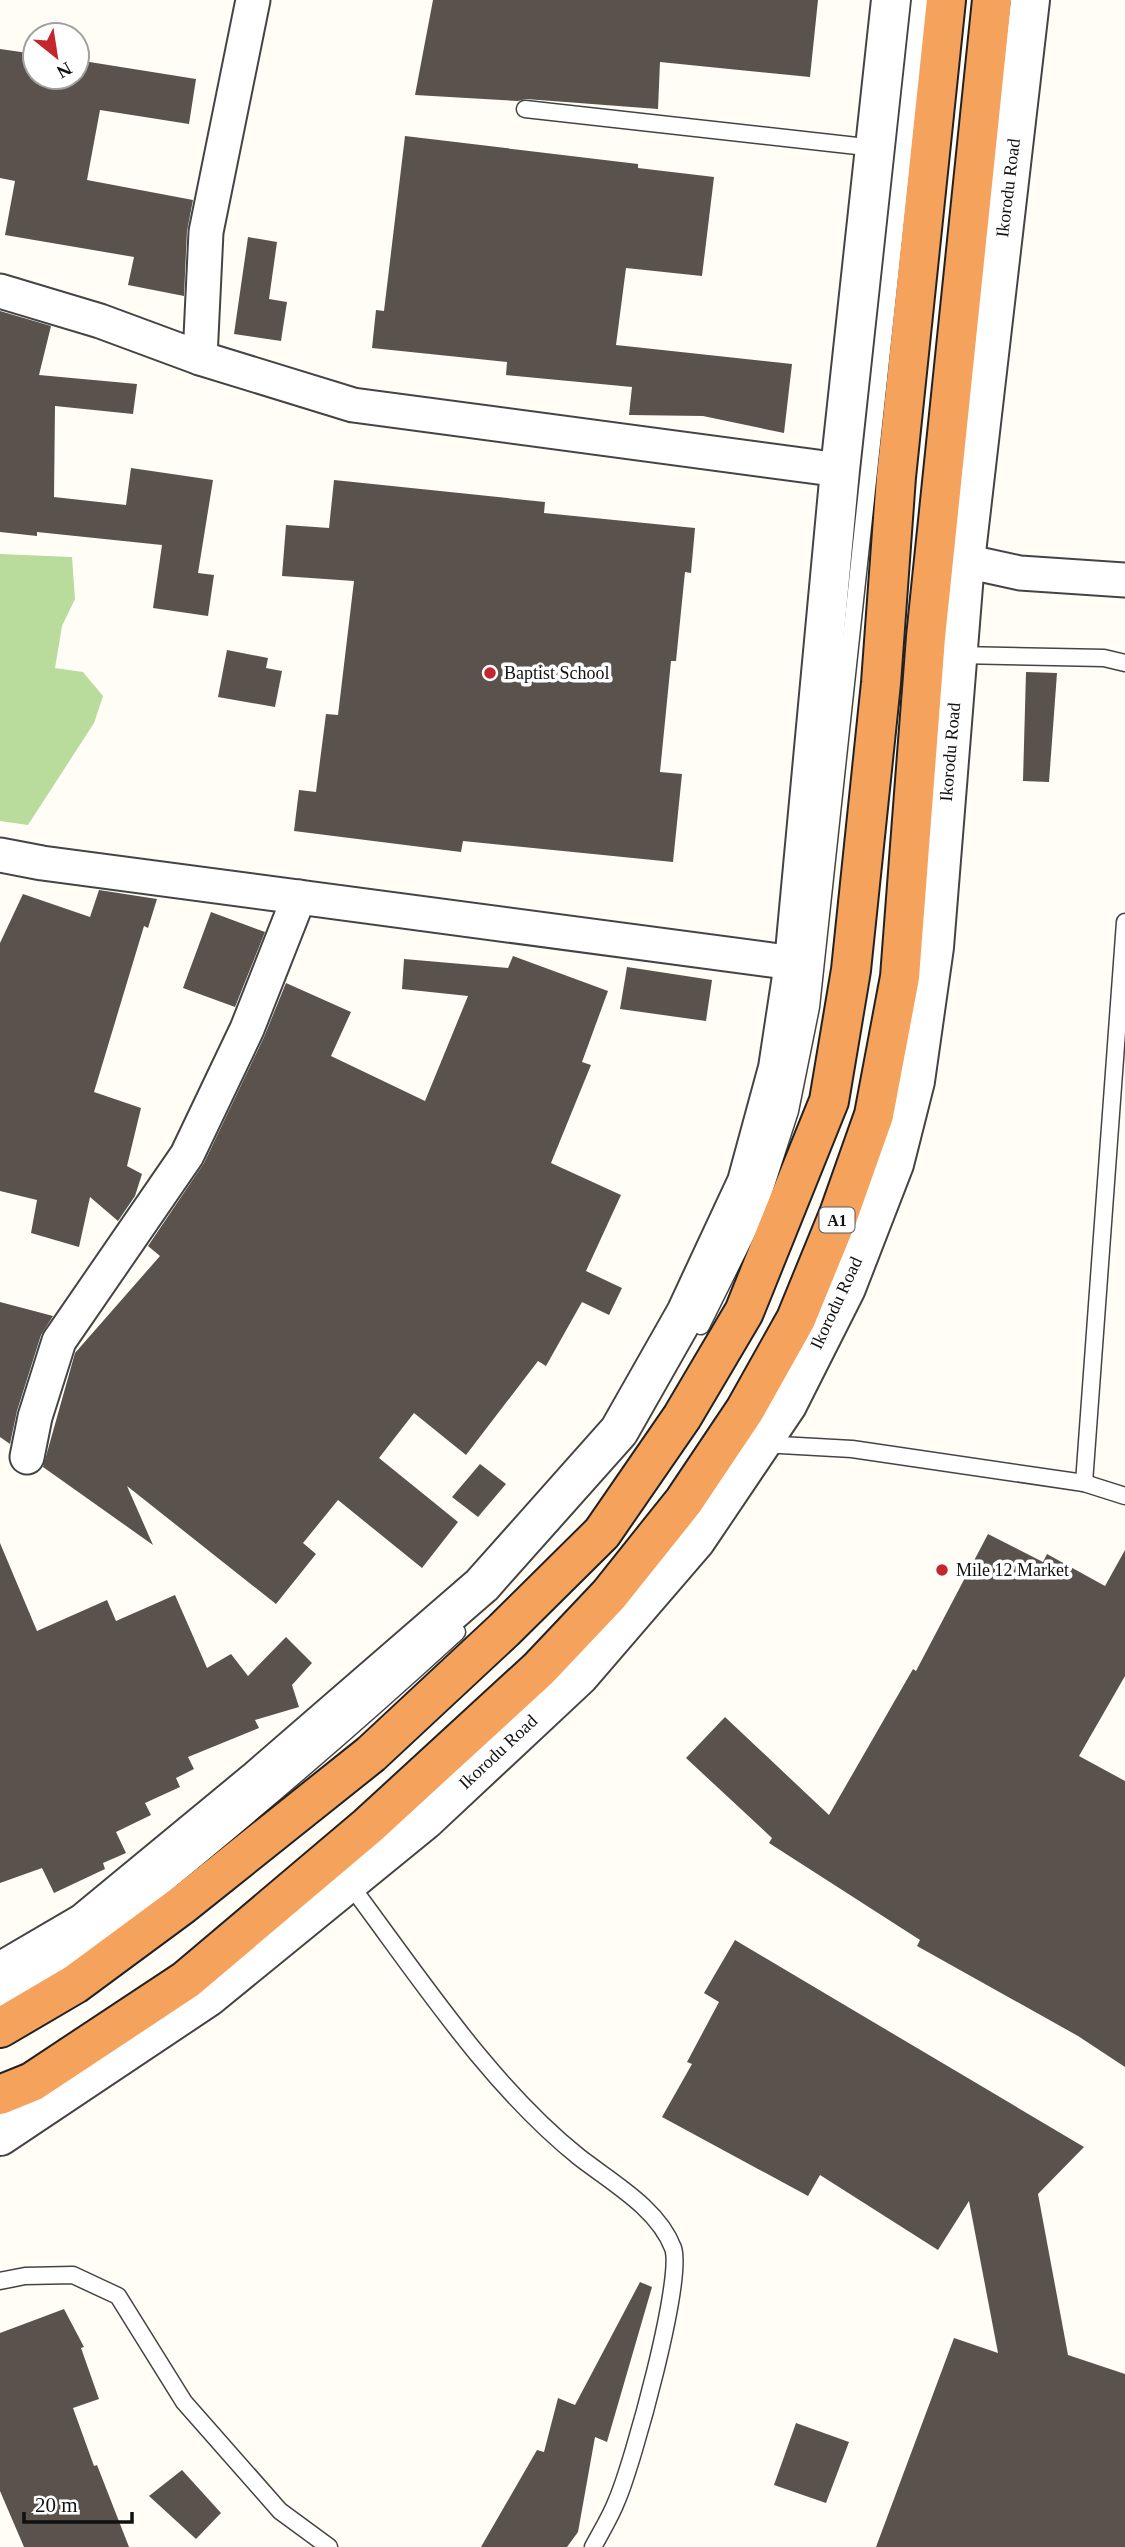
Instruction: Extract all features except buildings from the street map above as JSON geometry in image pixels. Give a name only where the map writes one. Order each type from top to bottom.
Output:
[{"type":"highway","points":[[0,2028],[75,1984],[182,1905],[371,1754],[504,1630],[602,1533],[682,1417],[744,1312],[829,1101],[851,970],[881,683],[896,477],[903,147],[946,0]]},
{"type":"highway","name":"Ikorodu Road","points":[[0,2095],[32,2082],[186,1980],[368,1826],[539,1669],[609,1595],[684,1501],[746,1410],[796,1319],[839,1213],[874,1115],[900,977],[926,637],[992,0]]},
{"type":"street","points":[[200,358],[206,232],[253,0]]},
{"type":"street","points":[[0,1972],[84,1923],[256,1782],[472,1594],[619,1431],[686,1312],[747,1182],[778,1068],[794,963],[841,470],[903,147],[891,0]]},
{"type":"street","name":"Ikorodu Road","points":[[0,2136],[208,1997],[425,1820],[579,1676],[696,1540],[787,1405],[846,1288],[897,1153],[915,1081],[934,947],[965,561],[1030,0]]},
{"type":"street","points":[[0,291],[100,321],[200,358],[353,405],[841,470]]},
{"type":"street","points":[[965,561],[1020,573],[1125,580]]},
{"type":"street","points":[[0,855],[794,963]]},
{"type":"street","points":[[27,1457],[35,1417],[59,1341],[187,1155],[247,1028],[299,897]]},
{"type":"lane","points":[[694,1337],[757,1213],[790,1111],[811,1007],[920,0]]},
{"type":"lane","points":[[525,109],[903,147]]},
{"type":"lane","points":[[958,655],[1104,658],[1125,663]]},
{"type":"lane","points":[[1084,1483],[1125,922]]},
{"type":"lane","points":[[618,1459],[673,1370]]},
{"type":"lane","points":[[762,1444],[852,1449],[1084,1483],[1125,1496]]},
{"type":"lane","points":[[0,1999],[23,1988],[148,1899],[338,1741],[468,1622]]},
{"type":"lane","points":[[348,1882],[442,2008],[539,2124],[658,2221],[674,2250],[669,2313],[656,2367],[618,2500],[593,2547]]},
{"type":"lane","points":[[0,2281],[25,2276],[73,2275],[118,2296],[184,2402],[280,2511],[329,2547]]},
{"type":"green space","points":[[0,554],[72,557],[75,599],[62,626],[55,668],[83,672],[103,696],[94,723],[28,825],[0,821]]},
{"type":"place","name":"Baptist School","points":[[490,673]]},
{"type":"place","name":"Mile 12 Market","points":[[942,1570]]}]
